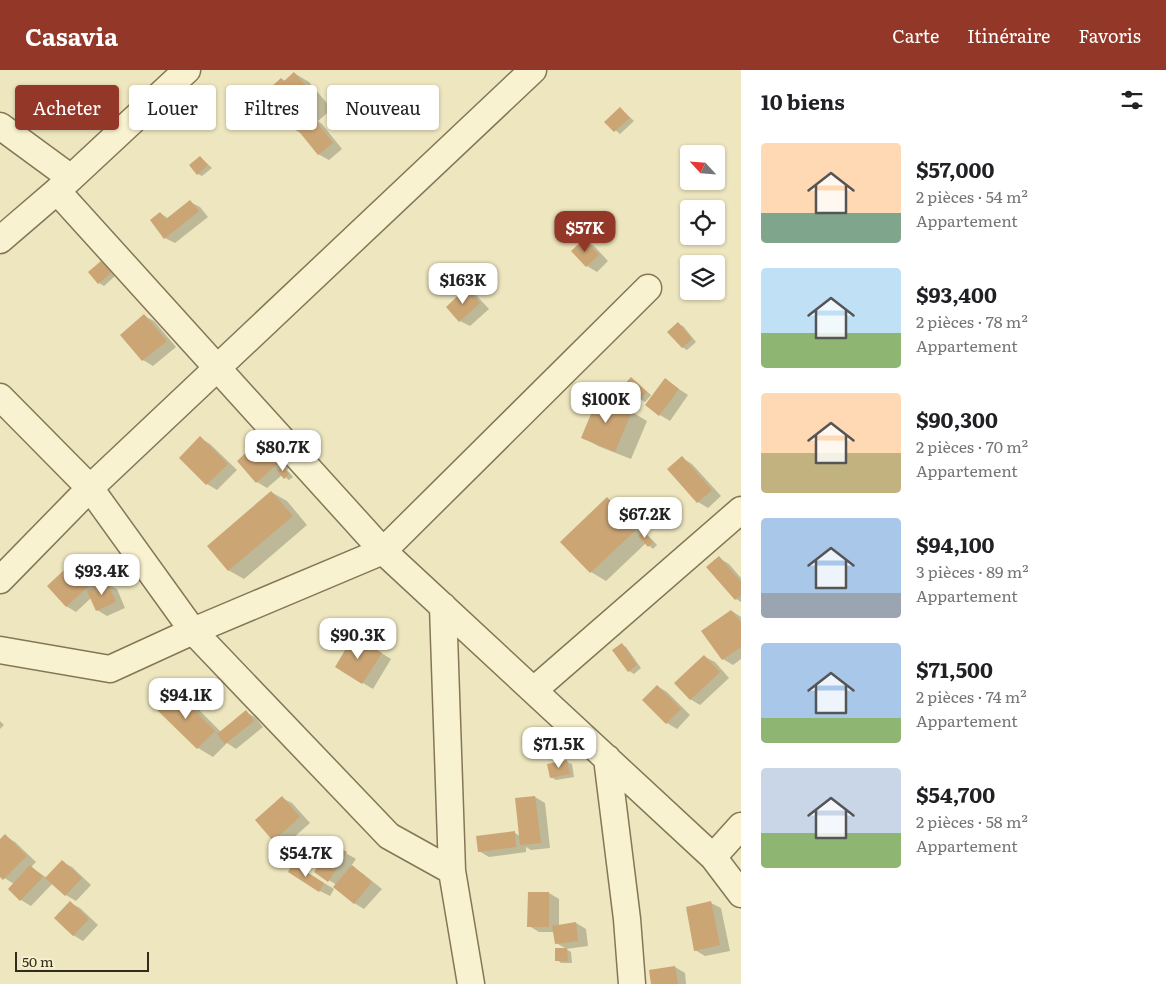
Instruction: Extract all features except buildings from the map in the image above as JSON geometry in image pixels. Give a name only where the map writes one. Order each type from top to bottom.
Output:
[{"type":"street","points":[[0,240],[64,184],[186,70]]},
{"type":"street","points":[[0,580],[90,488],[533,70]]},
{"type":"street","points":[[0,126],[64,184],[217,368],[383,551],[713,857],[741,894]]},
{"type":"street","points":[[0,650],[110,668],[193,630],[383,551],[648,288]]},
{"type":"street","points":[[0,397],[90,488],[193,630],[389,836],[452,871]]},
{"type":"street","points":[[534,690],[741,510]]},
{"type":"street","points":[[443,606],[452,871],[471,984]]},
{"type":"street","points":[[607,758],[627,919],[632,984]]},
{"type":"street","points":[[713,857],[741,826]]}]
